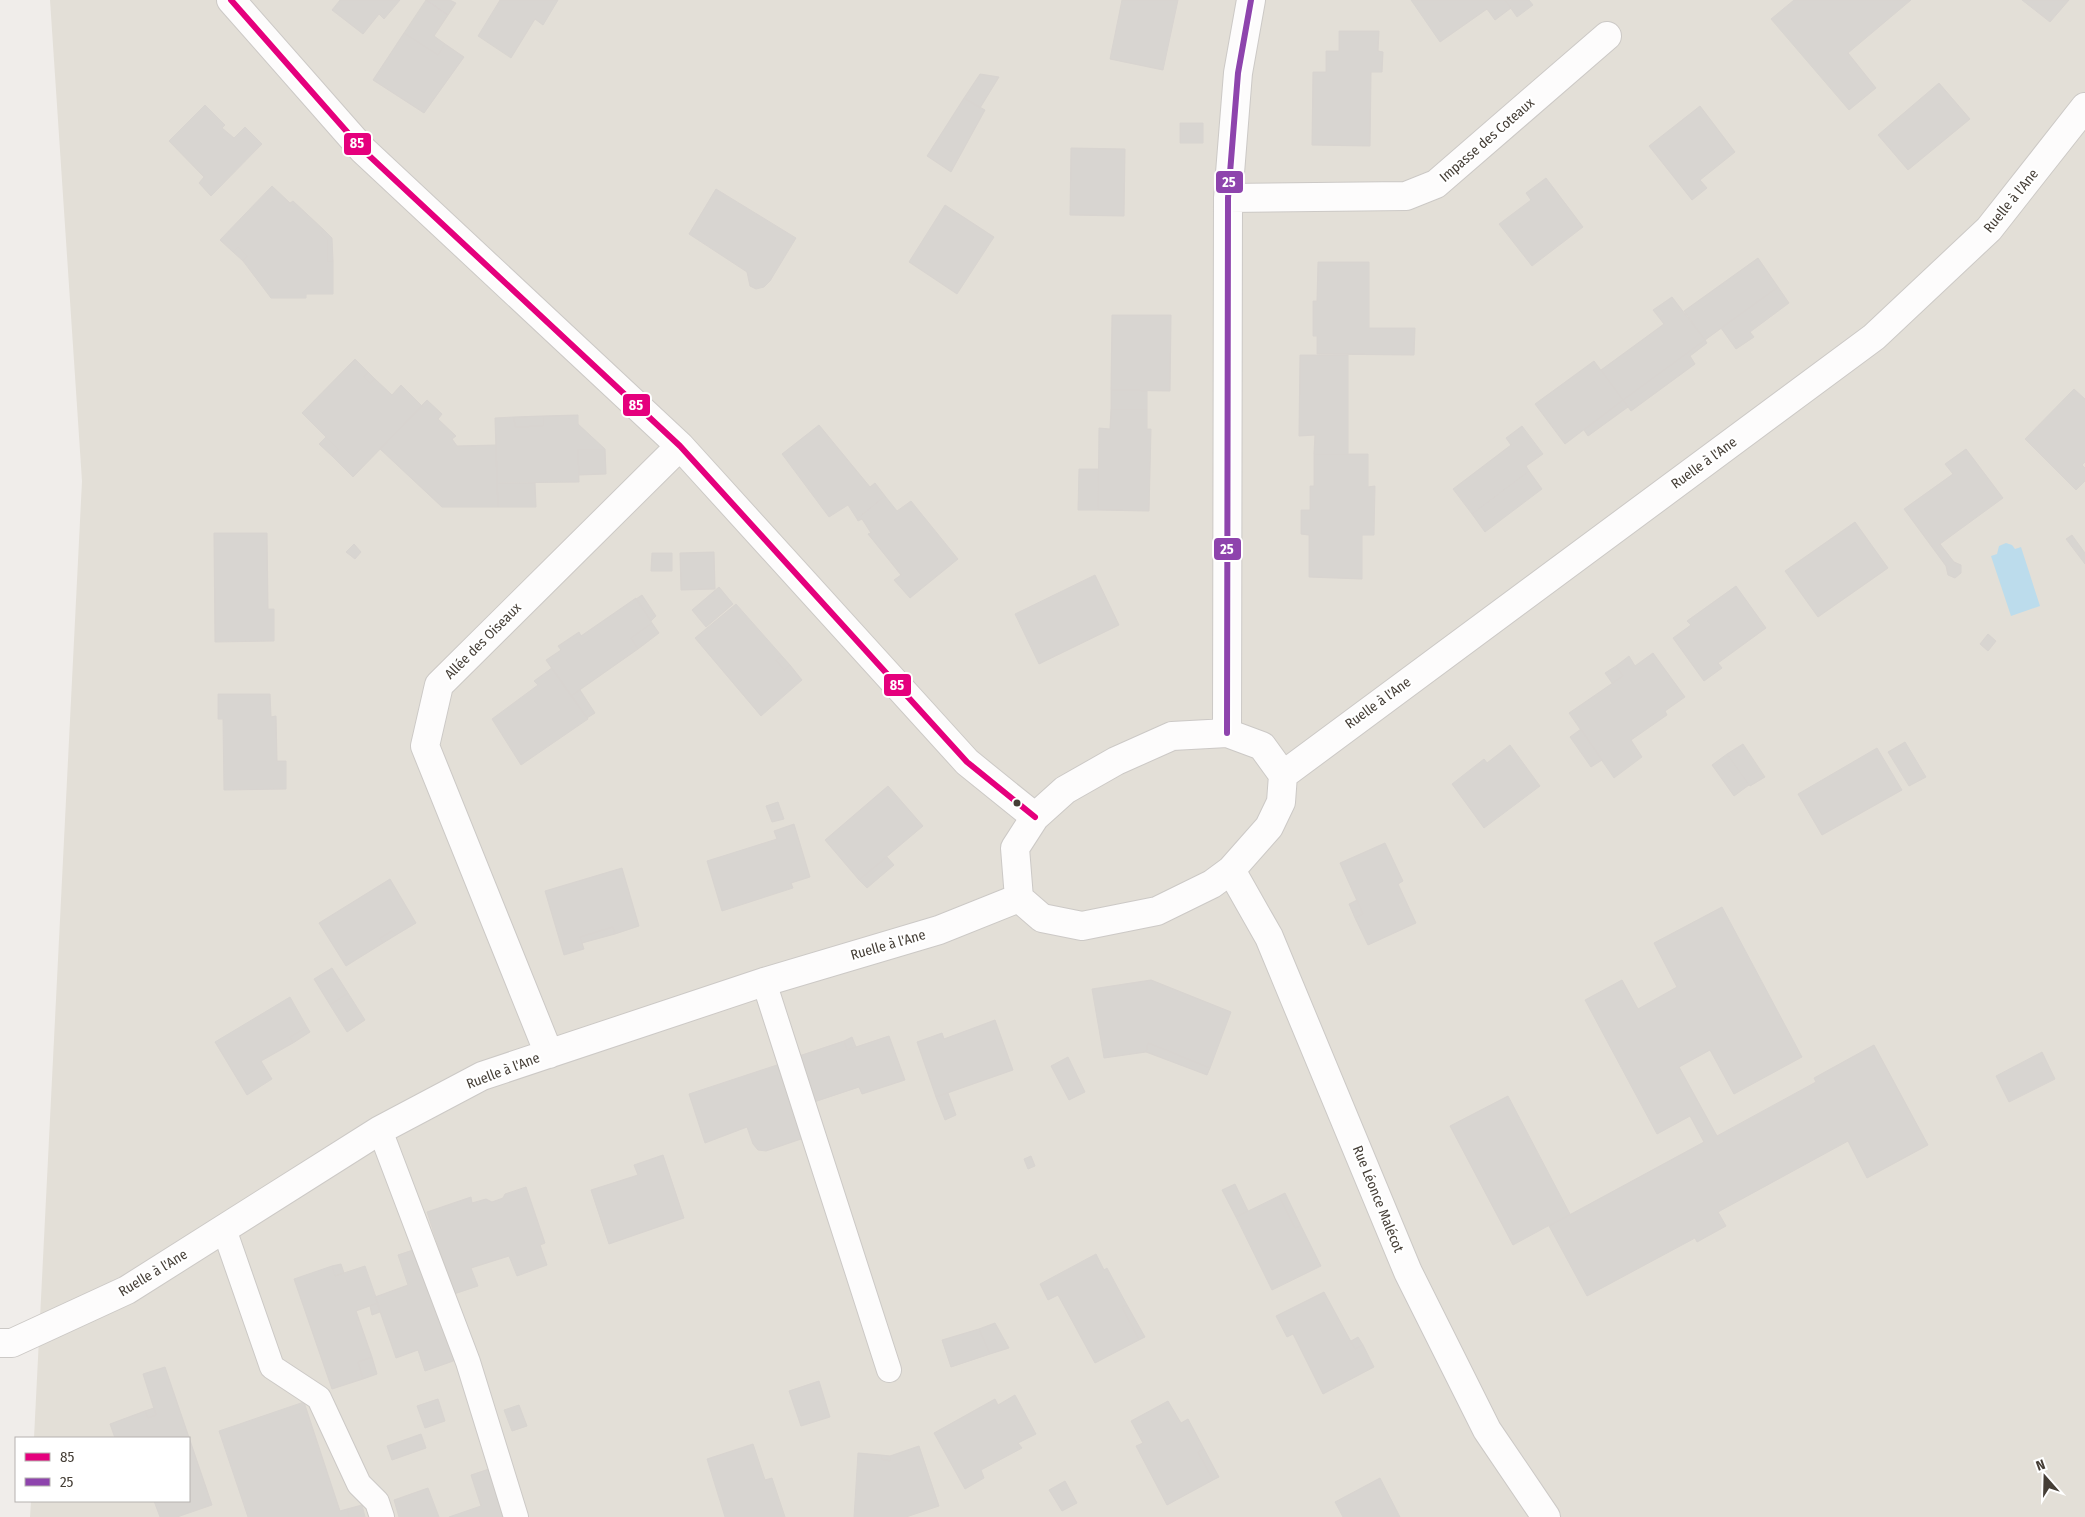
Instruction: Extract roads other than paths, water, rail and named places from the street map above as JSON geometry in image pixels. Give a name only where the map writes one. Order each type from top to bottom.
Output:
[{"type":"street","points":[[1227,733],[1228,198],[1238,73],[1251,0]]},
{"type":"street","points":[[238,3],[362,150],[680,446],[967,762],[1036,817]]},
{"type":"street","name":"Impasse des Coteaux","points":[[1228,198],[1406,196],[1436,184],[1608,36]]},
{"type":"street","name":"Ruelle à l'Ane","points":[[1283,775],[1874,338],[1990,229],[2085,107]]},
{"type":"street","name":"Allée des Oiseaux","points":[[550,1054],[425,746],[439,685],[680,446]]},
{"type":"street","points":[[1227,733],[1262,746],[1283,775],[1281,802],[1269,827],[1231,870],[1212,884],[1157,911],[1082,926],[1042,918],[1019,898],[1015,848],[1036,817],[1065,790],[1116,761],[1172,736],[1227,733]]},
{"type":"street","name":"Rue Léonce Malécot","points":[[1231,870],[1269,937],[1408,1272],[1487,1430],[1546,1517]]},
{"type":"street","name":"Ruelle à l'Ane","points":[[0,1343],[12,1342],[127,1290],[380,1130],[482,1076],[764,982],[940,930],[1019,898]]},
{"type":"lane","points":[[764,982],[889,1370]]},
{"type":"lane","points":[[380,1130],[468,1362],[516,1517]]},
{"type":"lane","points":[[224,1229],[272,1367],[319,1398],[359,1484],[378,1502],[382,1517]]},
{"type":"water","points":[[2006,543],[2012,545],[2015,549],[2021,547],[2040,606],[2011,616],[1991,556],[1997,554],[1999,546]]}]
